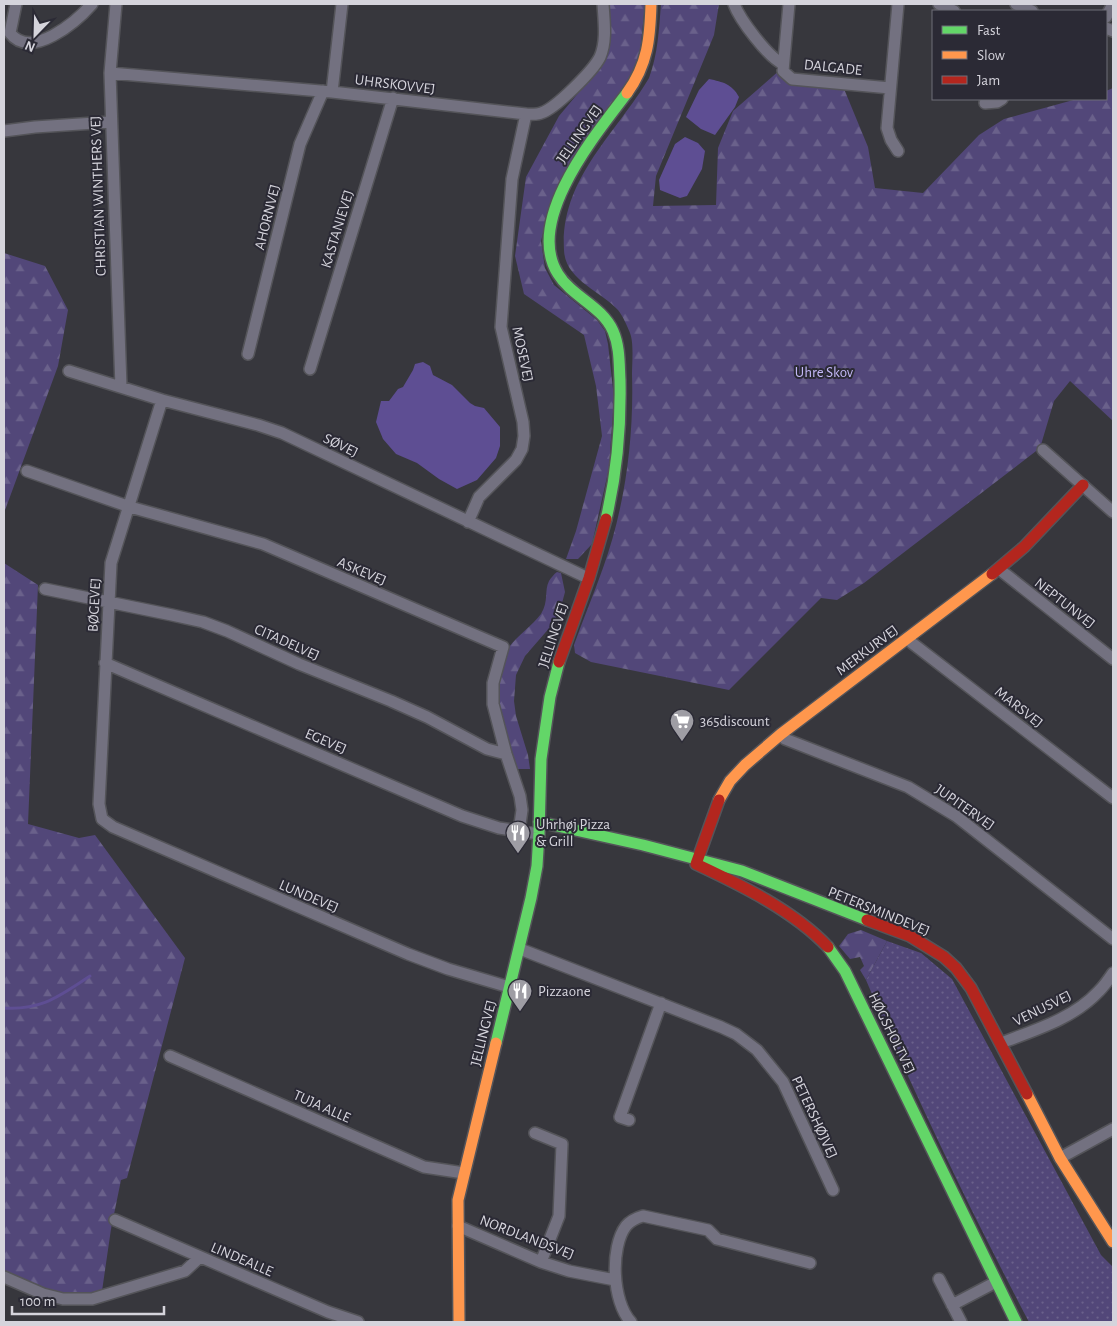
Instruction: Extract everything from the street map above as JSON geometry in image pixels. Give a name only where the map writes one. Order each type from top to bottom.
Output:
[{"type":"street","points":[[16,4],[10,33],[14,38],[26,42],[38,42],[68,26],[92,4]]},
{"type":"street","name":"CHRISTIAN WINTHERS VEJ","points":[[116,4],[110,73],[110,122],[121,387]]},
{"type":"street","name":"AHORNVEJ","points":[[248,354],[300,144],[328,91],[342,4]]},
{"type":"street","name":"UHRSKOVVEJ","points":[[110,73],[328,91],[526,114],[541,114],[551,108],[582,80],[600,57],[604,44],[603,4]]},
{"type":"street","name":"JELLINGVEJ","points":[[459,1322],[458,1200],[533,889],[538,856],[540,770],[550,695],[566,638],[598,547],[614,480],[620,441],[618,348],[613,330],[607,320],[580,295],[568,288],[555,270],[551,256],[550,239],[557,204],[572,167],[640,71],[648,47],[651,4]]},
{"type":"street","points":[[734,4],[743,20],[774,59],[783,64]]},
{"type":"street","name":"DALGADE","points":[[788,4],[783,71],[792,79],[890,88]]},
{"type":"street","points":[[898,4],[887,128],[891,140],[898,151]]},
{"type":"street","points":[[939,4],[952,10]]},
{"type":"street","points":[[1107,15],[1113,4]]},
{"type":"street","name":"KASTANIEVEJ","points":[[310,369],[393,98]]},
{"type":"street","points":[[985,103],[1000,100]]},
{"type":"street","name":"MOSEVEJ","points":[[468,522],[479,497],[516,460],[522,449],[524,436],[523,422],[501,327],[512,179],[526,114]]},
{"type":"street","points":[[4,131],[110,122]]},
{"type":"street","name":"SØVEJ","points":[[69,370],[162,400],[282,433],[588,578]]},
{"type":"street","name":"BØGEVEJ","points":[[102,819],[99,804],[111,562],[130,507],[162,400]]},
{"type":"street","points":[[1043,450],[1113,512]]},
{"type":"street","name":"ASKEVEJ","points":[[27,471],[130,507],[263,544],[503,647],[493,683],[494,704],[506,754],[520,796],[522,810],[520,831]]},
{"type":"street","name":"MERKURVEJ","points":[[698,858],[717,803],[730,781],[744,765],[781,734],[999,569],[1024,547],[1083,485]]},
{"type":"street","name":"NEPTUNVEJ","points":[[999,569],[1113,659]]},
{"type":"street","name":"CITADELVEJ","points":[[45,589],[203,622],[427,717],[487,749],[506,754]]},
{"type":"street","name":"MARSVEJ","points":[[908,638],[1113,798]]},
{"type":"street","name":"EGEVEJ","points":[[106,663],[462,816],[500,828],[520,831],[539,828]]},
{"type":"street","name":"JUPITERVEJ","points":[[781,734],[785,739],[908,787],[934,802],[956,816],[1113,939]]},
{"type":"street","name":"LUNDEVEJ","points":[[102,819],[107,824],[122,831],[408,954],[448,969],[509,987]]},
{"type":"street","name":"PETERSMINDEVEJ","points":[[539,828],[698,858],[742,871],[810,899],[910,936],[944,956],[971,988],[1060,1158],[1113,1242]]},
{"type":"street","name":"HØGSHOLTVEJ","points":[[698,858],[696,864],[766,900],[816,934],[832,951],[845,970],[1016,1322]]},
{"type":"street","name":"PETERSHØJVEJ","points":[[520,949],[662,1003],[736,1034],[757,1050],[784,1082],[832,1190]]},
{"type":"street","name":"VENUSVEJ","points":[[1001,1043],[1057,1021],[1081,1007],[1099,992],[1113,973]]},
{"type":"street","points":[[629,1120],[620,1117],[662,1003]]},
{"type":"street","name":"TUJA ALLE","points":[[170,1056],[424,1167],[464,1173]]},
{"type":"street","points":[[1060,1158],[1113,1129]]},
{"type":"street","points":[[535,1133],[562,1144],[559,1216],[542,1262]]},
{"type":"street","points":[[630,1322],[619,1303],[615,1280],[619,1241],[626,1226],[634,1219],[643,1216],[708,1230],[717,1239],[810,1263]]},
{"type":"street","name":"LINDEALLE","points":[[115,1220],[328,1312],[358,1322]]},
{"type":"street","name":"NORDLANDSVEJ","points":[[458,1226],[542,1262],[569,1271],[615,1280]]},
{"type":"street","points":[[4,1277],[23,1286],[64,1299],[92,1299],[185,1271],[200,1257]]},
{"type":"street","points":[[939,1279],[962,1322]]},
{"type":"street","points":[[952,1304],[996,1282]]},
{"type":"green space","points":[[608,4],[645,4],[640,53],[633,72],[548,213],[541,241],[545,268],[554,285],[597,320],[605,331],[614,398],[609,468],[592,544],[578,559],[566,559],[576,531],[602,436],[596,386],[584,335],[524,294],[515,256],[526,177],[559,116],[600,67]]},
{"type":"green space","name":"Uhre Skov","points":[[661,4],[719,4],[714,35],[656,176],[653,206],[716,205],[718,148],[733,111],[781,69],[793,80],[842,84],[868,147],[875,188],[923,193],[979,135],[1004,119],[1073,100],[1107,100],[1107,91],[1113,88],[1113,421],[1070,381],[1054,401],[1040,448],[864,583],[837,600],[821,598],[729,690],[591,662],[575,653],[574,645],[611,545],[622,497],[630,448],[632,347],[630,333],[618,310],[585,284],[570,269],[564,250],[565,225],[571,201],[580,179],[649,78],[659,32]]},
{"type":"green space","points":[[4,253],[45,266],[68,310],[58,366],[4,513]]},
{"type":"green space","points":[[4,563],[38,585],[28,824],[79,838],[95,835],[185,958],[127,1178],[121,1180],[111,1229],[102,1291],[92,1294],[59,1294],[4,1271]]},
{"type":"green space","points":[[557,572],[561,573],[565,592],[558,618],[525,656],[516,675],[514,701],[516,716],[528,755],[530,769],[517,769],[510,753],[497,699],[499,674],[509,647],[541,614],[545,605],[549,581]]},
{"type":"green space","points":[[861,930],[887,941],[866,980],[860,970],[864,966],[860,957],[850,959],[839,946],[848,934]]},
{"type":"green space","points":[[887,941],[921,953],[952,979],[1101,1255],[1113,1267],[1113,1322],[1029,1322],[944,1152],[866,980]]},
{"type":"shaded area","points":[[709,79],[727,84],[739,97],[735,107],[715,135],[701,129],[686,117],[699,90]]},
{"type":"shaded area","points":[[685,137],[698,143],[705,151],[702,169],[687,196],[680,198],[660,190],[659,180],[675,144]]},
{"type":"shaded area","points":[[423,362],[430,366],[433,375],[452,385],[470,403],[484,408],[500,427],[500,446],[496,458],[477,480],[457,489],[417,463],[396,454],[383,439],[376,422],[381,401],[389,401],[398,389],[403,387],[415,364]]},
{"type":"waterway","points":[[4,1008],[30,1007],[40,1004],[90,976]]},
{"type":"traffic: fast","points":[[606,519],[616,467],[619,433],[620,380],[617,343],[608,322],[571,289],[558,274],[550,252],[550,229],[557,204],[568,179],[598,131],[627,93]]},
{"type":"traffic: fast","points":[[496,1043],[537,866],[541,759],[550,697],[559,662]]},
{"type":"traffic: fast","points":[[539,822],[643,845],[742,871],[867,920]]},
{"type":"traffic: fast","points":[[828,947],[845,971],[1016,1322]]},
{"type":"traffic: slow","points":[[627,93],[644,61],[649,39],[651,4]]},
{"type":"traffic: slow","points":[[719,800],[730,781],[745,765],[781,734],[992,574]]},
{"type":"traffic: slow","points":[[459,1322],[458,1200],[496,1043]]},
{"type":"traffic: slow","points":[[1027,1094],[1060,1158],[1113,1242]]},
{"type":"traffic: jam","points":[[992,574],[1024,547],[1083,485]]},
{"type":"traffic: jam","points":[[559,662],[589,578],[606,519]]},
{"type":"traffic: jam","points":[[719,800],[696,864],[749,890],[783,910],[828,947]]},
{"type":"traffic: jam","points":[[867,920],[910,936],[944,957],[956,968],[971,988],[1027,1094]]},
{"type":"place","name":"365discount","points":[[682,742]]},
{"type":"place","name":"Uhrhøj Pizza & Grill","points":[[518,854]]},
{"type":"place","name":"Pizzaone","points":[[520,1012]]}]
